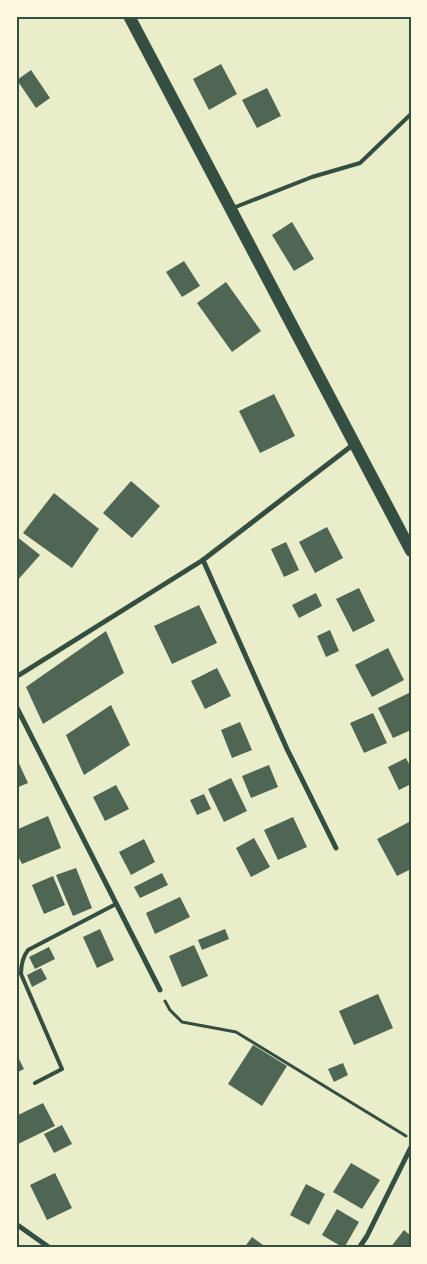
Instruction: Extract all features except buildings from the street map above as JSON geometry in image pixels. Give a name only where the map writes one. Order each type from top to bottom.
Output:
[{"type":"main road","points":[[129,16],[411,551]]},
{"type":"street","points":[[16,677],[203,560],[355,444]]},
{"type":"street","points":[[203,560],[287,748],[336,848]]},
{"type":"street","points":[[16,706],[160,990]]},
{"type":"street","points":[[359,1248],[367,1236],[411,1147]]},
{"type":"street","points":[[16,1224],[50,1248]]},
{"type":"lane","points":[[231,209],[312,177],[360,163],[411,114]]},
{"type":"lane","points":[[35,1083],[62,1069],[21,974],[24,956],[28,950],[116,904]]},
{"type":"path","points":[[160,990],[170,1010],[182,1022],[236,1032],[411,1139]]}]
